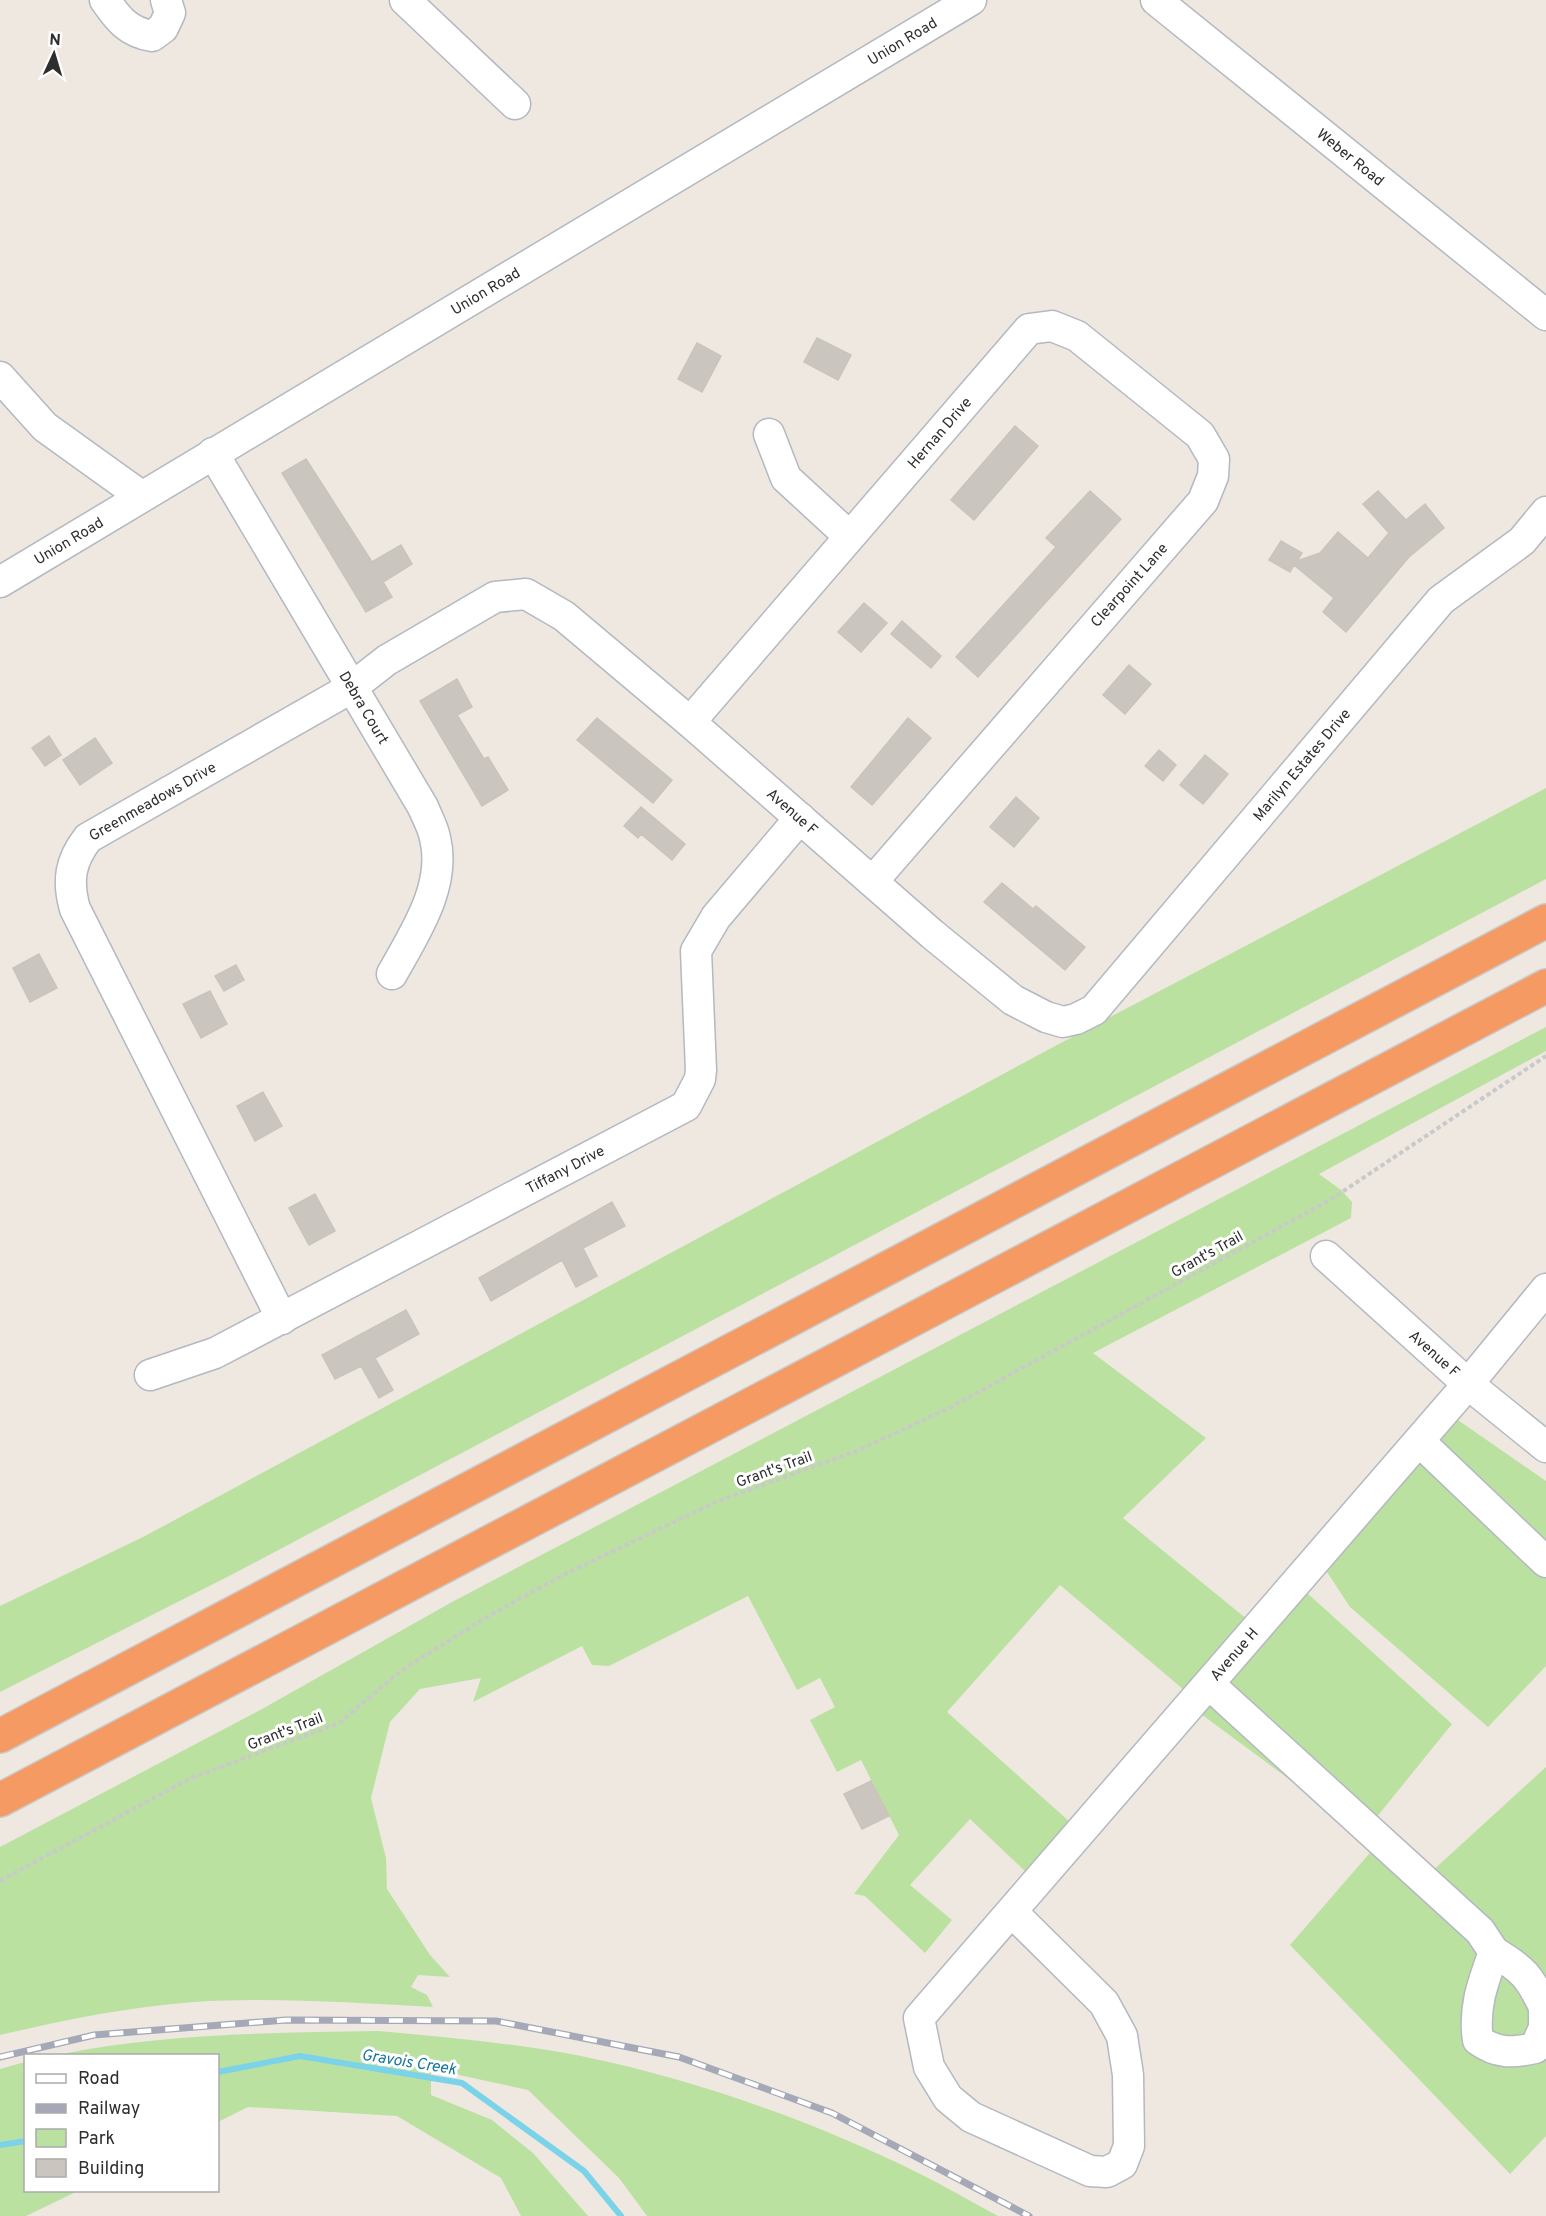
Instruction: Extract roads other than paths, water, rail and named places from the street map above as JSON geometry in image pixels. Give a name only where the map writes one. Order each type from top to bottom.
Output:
[{"type":"highway","points":[[0,1736],[1546,921]]},
{"type":"highway","points":[[0,1800],[1546,986]]},
{"type":"street","points":[[105,0],[118,18],[134,33],[152,36],[163,28],[170,13],[166,0]]},
{"type":"street","points":[[406,0],[515,104]]},
{"type":"street","name":"Union Road","points":[[0,582],[971,0]]},
{"type":"street","name":"Weber Road","points":[[1156,0],[1546,315]]},
{"type":"street","name":"Clearpoint Lane","points":[[873,881],[1203,501],[1213,476],[1214,459],[1200,435],[1104,357],[1077,336],[1052,326],[1029,329]]},
{"type":"street","name":"Hernan Drive","points":[[690,722],[1029,329]]},
{"type":"street","points":[[0,377],[45,427],[141,496]]},
{"type":"street","points":[[769,434],[786,478],[849,536]]},
{"type":"street","name":"Debra Court","points":[[213,453],[423,807],[436,839],[436,873],[430,898],[419,927],[392,974]]},
{"type":"street","name":"Marilyn Estates Drive","points":[[1063,1022],[1077,1019],[1094,1010],[1441,600],[1522,541],[1546,512]]},
{"type":"street","name":"Avenue F","points":[[526,594],[564,616],[690,722],[932,934],[1013,1000],[1046,1017],[1063,1022]]},
{"type":"street","name":"Greenmeadows Drive","points":[[282,1319],[75,909],[70,876],[73,861],[88,838],[351,688],[387,660],[495,597],[526,594]]},
{"type":"street","name":"Tiffany Drive","points":[[150,1375],[215,1353],[686,1106],[700,1079],[701,1070],[696,951],[716,918],[800,818]]},
{"type":"street","name":"Avenue F","points":[[1326,1256],[1468,1384],[1546,1447]]},
{"type":"street","name":"Avenue H","points":[[1012,1912],[1104,2003],[1122,2036],[1128,2075],[1129,2146],[1122,2164],[1107,2172],[1090,2171],[971,2117],[948,2098],[929,2067],[919,2018],[1419,1441],[1546,1289]]},
{"type":"street","points":[[1419,1441],[1546,1562]]},
{"type":"street","points":[[1209,1684],[1436,1888],[1480,1931],[1494,1952],[1520,1967],[1531,1979],[1545,2008],[1544,2028],[1535,2048],[1512,2053],[1490,2049],[1478,2040],[1475,2019],[1480,1989],[1494,1952]]},
{"type":"waterway","name":"Gravois Creek","points":[[219,2072],[300,2056],[462,2083],[584,2171],[621,2216]]},
{"type":"waterway","name":"Gravois Creek","points":[[0,2145],[24,2141]]},
{"type":"railway","points":[[0,2057],[94,2035],[286,2020],[496,2021],[679,2057],[832,2113],[1029,2216]]}]
